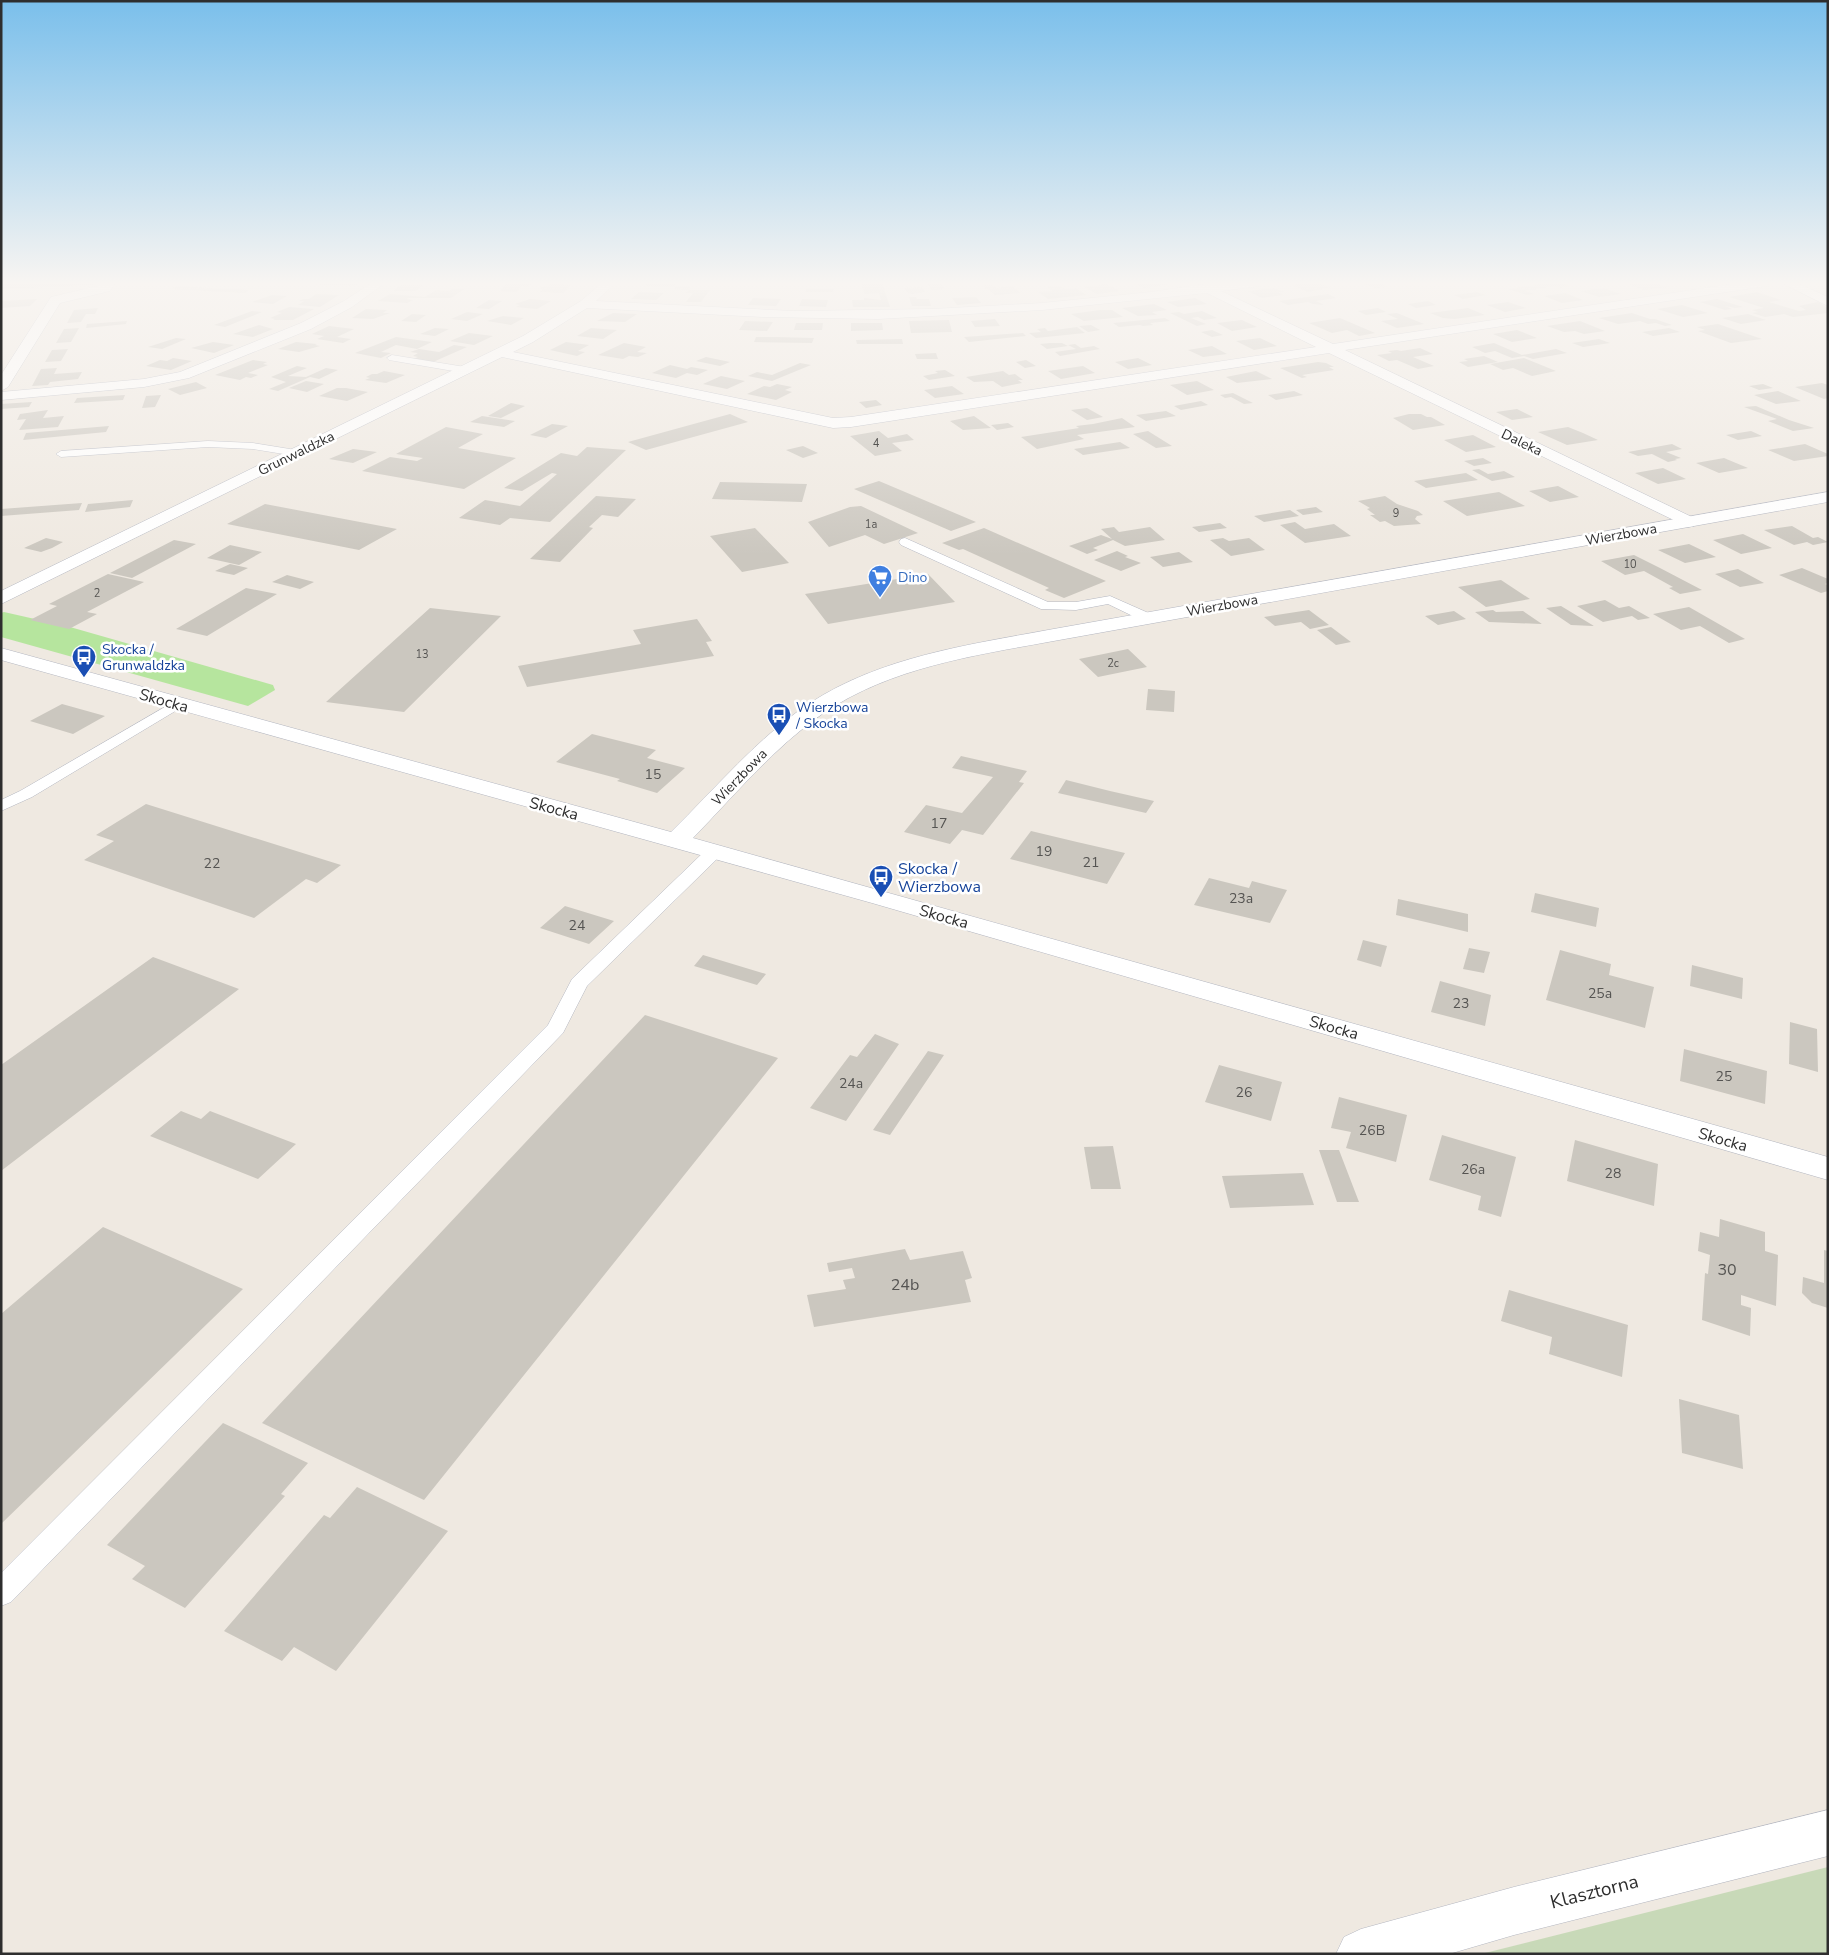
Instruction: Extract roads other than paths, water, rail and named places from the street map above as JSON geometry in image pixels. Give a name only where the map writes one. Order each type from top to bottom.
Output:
[{"type":"street","points":[[1,388],[10,373]]},
{"type":"street","points":[[1,396],[138,384],[186,373]]},
{"type":"street","name":"Grunwaldzka","points":[[1,598],[458,373]]},
{"type":"street","points":[[597,373],[833,423],[851,422],[1166,373]]},
{"type":"street","name":"Daleka","points":[[1381,373],[1688,522]]},
{"type":"street","name":"Wierzbowa","points":[[676,842],[779,736],[817,708],[849,690],[912,666],[972,651],[1148,618],[1828,497]]},
{"type":"street","name":"Skocka","points":[[1,654],[881,898],[1828,1169]]},
{"type":"street","name":"Klasztorna","points":[[1361,1954],[1514,1911],[1828,1833]]},
{"type":"lane","points":[[61,454],[208,444],[232,444],[296,453]]},
{"type":"lane","points":[[905,542],[1046,606],[1076,606],[1110,600],[1148,618]]},
{"type":"lane","points":[[1,806],[26,794],[177,704]]},
{"type":"lane","points":[[1,1593],[556,1028],[579,983],[714,852]]},
{"type":"place","name":"Dino","points":[[880,598]]},
{"type":"place","name":"Skocka / Grunwaldzka","points":[[84,678]]},
{"type":"place","name":"Wierzbowa / Skocka","points":[[779,736]]},
{"type":"place","name":"Skocka / Wierzbowa","points":[[881,898]]}]
